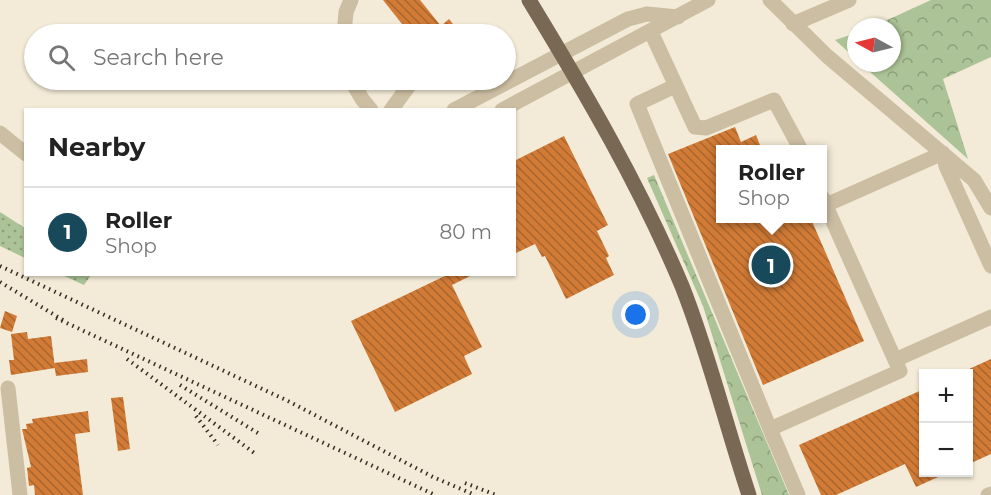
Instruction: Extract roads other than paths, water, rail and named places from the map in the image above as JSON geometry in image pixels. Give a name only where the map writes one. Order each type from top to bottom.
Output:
[{"type":"main road","points":[[529,0],[618,152],[681,286],[709,362],[749,495]]},
{"type":"street","points":[[345,24],[346,12],[351,0]]},
{"type":"street","points":[[506,108],[708,0]]},
{"type":"street","points":[[770,0],[827,56],[943,153],[957,175],[991,266]]},
{"type":"street","points":[[793,24],[849,0]]},
{"type":"street","points":[[516,79],[628,19],[647,14],[678,17]]},
{"type":"street","points":[[651,32],[695,127],[706,128],[774,100],[798,145]]},
{"type":"street","points":[[529,96],[538,68]]},
{"type":"street","points":[[675,86],[638,104],[798,495]]},
{"type":"street","points":[[357,90],[369,108]]},
{"type":"street","points":[[392,108],[406,90]]},
{"type":"street","points":[[458,108],[494,90]]},
{"type":"street","points":[[0,133],[24,152]]},
{"type":"street","points":[[827,200],[943,153]]},
{"type":"street","points":[[957,175],[974,180],[991,208]]},
{"type":"street","points":[[770,429],[900,371],[827,208]]},
{"type":"street","points":[[895,360],[991,317]]},
{"type":"street","points":[[8,388],[20,495]]},
{"type":"railway","points":[[0,266],[288,401],[433,477],[475,495]]},
{"type":"railway","points":[[0,282],[63,320]]},
{"type":"railway","points":[[56,318],[435,495]]},
{"type":"railway","points":[[127,359],[257,455]]},
{"type":"railway","points":[[180,385],[261,435]]},
{"type":"railway","points":[[196,416],[218,445]]},
{"type":"railway","points":[[465,483],[496,495]]},
{"type":"place","name":"Roller","points":[[771,265]]}]
